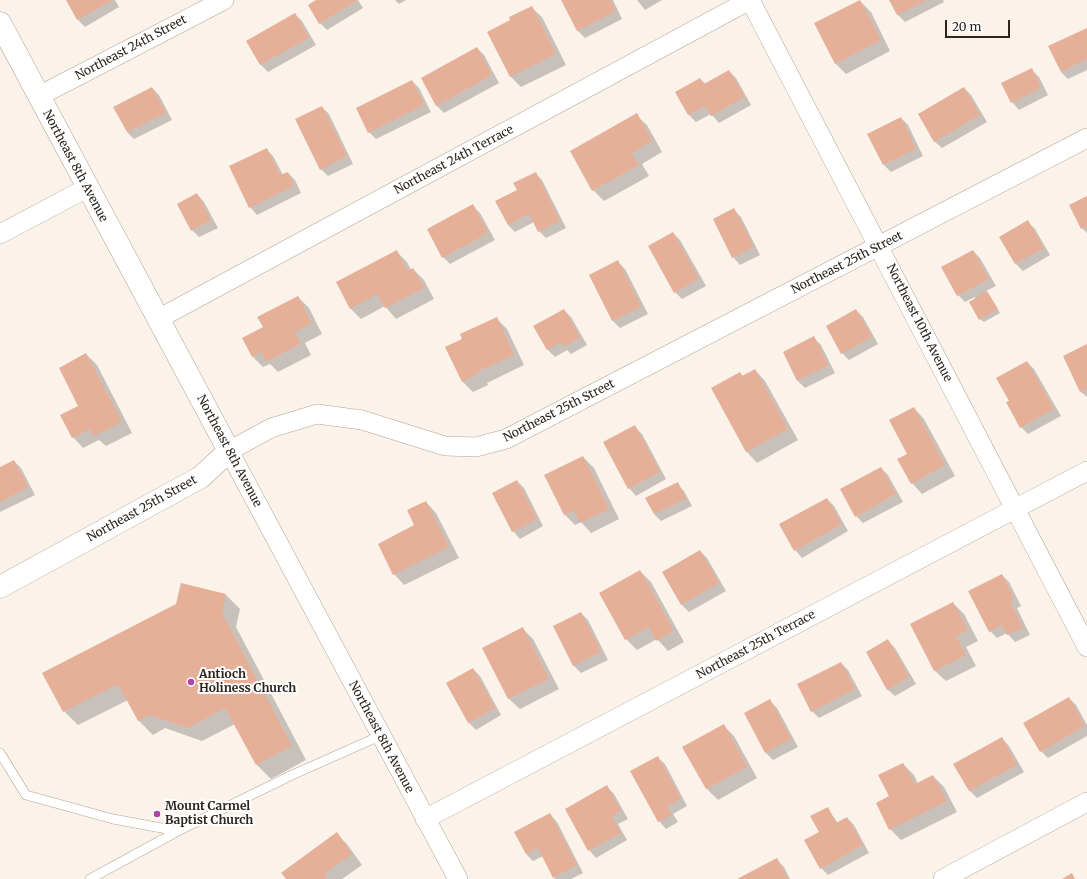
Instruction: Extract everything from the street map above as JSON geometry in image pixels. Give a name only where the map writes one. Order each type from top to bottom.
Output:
[{"type":"street","name":"Northeast 24th Street","points":[[39,96],[224,0]]},
{"type":"street","name":"Northeast 10th Avenue","points":[[750,0],[880,246],[1087,647]]},
{"type":"street","name":"Northeast 24th Terrace","points":[[158,319],[750,0]]},
{"type":"street","name":"Northeast 8th Avenue","points":[[0,23],[86,188],[158,319],[380,736],[458,879]]},
{"type":"street","name":"Northeast 25th Street","points":[[0,587],[201,477],[229,451],[271,428],[317,414],[362,420],[444,446],[476,447],[506,439],[1087,138]]},
{"type":"street","points":[[0,234],[86,188]]},
{"type":"street","name":"Northeast 25th Terrace","points":[[425,819],[1087,471]]},
{"type":"street","points":[[944,879],[1087,802]]},
{"type":"lane","points":[[90,879],[178,831],[292,774],[380,736]]},
{"type":"lane","points":[[0,753],[26,795],[113,819],[178,831]]},
{"type":"building","points":[[66,0],[113,0],[77,20]]},
{"type":"building","points":[[316,0],[358,0],[319,24],[308,5]]},
{"type":"building","points":[[561,0],[610,0],[616,11],[577,31]]},
{"type":"building","points":[[860,0],[881,40],[835,64],[814,23]]},
{"type":"building","points":[[889,0],[927,0],[897,15]]},
{"type":"building","points":[[532,6],[556,54],[510,77],[487,32],[510,20],[509,17]]},
{"type":"building","points":[[295,13],[309,38],[260,65],[246,41]]},
{"type":"building","points":[[1087,28],[1087,59],[1061,72],[1048,46]]},
{"type":"building","points":[[477,47],[492,75],[436,106],[421,78]]},
{"type":"building","points":[[1032,68],[1041,88],[1011,103],[1001,83]]},
{"type":"building","points":[[729,70],[745,97],[711,116],[705,106],[688,115],[675,92],[700,78],[704,84]]},
{"type":"building","points":[[412,80],[424,105],[368,133],[356,108]]},
{"type":"building","points":[[152,87],[166,113],[127,132],[113,107]]},
{"type":"building","points":[[964,87],[980,115],[934,142],[918,114]]},
{"type":"building","points":[[322,106],[347,156],[320,170],[295,119]]},
{"type":"building","points":[[637,113],[652,141],[632,153],[639,165],[592,191],[570,151]]},
{"type":"building","points":[[901,117],[916,149],[883,165],[867,134]]},
{"type":"building","points":[[267,148],[280,175],[288,172],[294,186],[249,208],[229,166]]},
{"type":"building","points":[[536,172],[560,221],[538,232],[529,214],[508,225],[495,201],[517,190],[513,183]]},
{"type":"building","points":[[197,193],[211,220],[191,231],[177,204]]},
{"type":"building","points":[[1087,196],[1087,226],[1081,229],[1069,205]]},
{"type":"building","points":[[473,204],[488,233],[442,258],[427,229]]},
{"type":"building","points":[[734,208],[754,247],[732,258],[713,219]]},
{"type":"building","points":[[1028,220],[1044,248],[1015,264],[999,237]]},
{"type":"building","points":[[673,232],[699,279],[674,293],[648,246]]},
{"type":"building","points":[[397,250],[407,271],[413,268],[424,288],[385,308],[377,294],[350,309],[336,282]]},
{"type":"building","points":[[973,250],[989,279],[957,296],[941,267]]},
{"type":"building","points":[[618,260],[641,307],[612,321],[589,275]]},
{"type":"building","points":[[987,291],[998,309],[979,320],[969,302]]},
{"type":"building","points":[[298,296],[312,323],[295,332],[301,344],[266,362],[262,352],[252,357],[242,338],[263,327],[257,317]]},
{"type":"building","points":[[564,309],[580,337],[563,347],[561,342],[547,350],[533,326]]},
{"type":"building","points":[[856,309],[872,337],[841,354],[826,326]]},
{"type":"building","points":[[497,317],[514,355],[477,372],[478,374],[462,382],[445,347],[462,339],[460,334]]},
{"type":"building","points":[[814,336],[828,365],[797,381],[783,352]]},
{"type":"building","points":[[1087,344],[1087,389],[1080,392],[1063,356]]},
{"type":"building","points":[[86,353],[122,422],[94,436],[90,429],[72,438],[60,415],[78,406],[59,368]]},
{"type":"building","points":[[1027,361],[1054,409],[1020,428],[1006,402],[1009,401],[996,378]]},
{"type":"building","points":[[755,369],[788,429],[746,452],[711,388],[740,372],[742,376]]},
{"type":"building","points":[[914,407],[945,465],[911,484],[897,459],[907,454],[889,420]]},
{"type":"building","points":[[635,425],[660,472],[628,489],[603,442]]},
{"type":"building","points":[[583,456],[609,509],[580,523],[574,510],[564,515],[544,475]]},
{"type":"building","points":[[14,460],[28,487],[0,502],[0,467]]},
{"type":"building","points":[[881,467],[896,494],[855,517],[840,489]]},
{"type":"building","points":[[517,480],[537,519],[512,532],[492,493]]},
{"type":"building","points":[[678,482],[686,499],[654,514],[645,498]]},
{"type":"building","points":[[827,498],[842,524],[794,551],[779,524]]},
{"type":"building","points":[[426,501],[449,547],[393,575],[378,544],[414,525],[407,510]]},
{"type":"building","points":[[700,550],[719,583],[681,605],[662,572]]},
{"type":"building","points":[[640,570],[674,631],[656,641],[649,627],[625,640],[599,593]]},
{"type":"building","points":[[1002,574],[1014,599],[1010,601],[1023,628],[1007,635],[1002,625],[989,632],[968,591]]},
{"type":"building","points":[[181,583],[226,594],[222,613],[292,746],[256,765],[225,708],[188,728],[150,715],[138,721],[118,684],[63,712],[42,673],[176,604]]},
{"type":"building","points":[[953,602],[968,630],[956,636],[966,655],[934,671],[910,624]]},
{"type":"building","points":[[581,612],[601,652],[573,666],[553,626]]},
{"type":"building","points":[[523,627],[549,679],[508,699],[482,648]]},
{"type":"building","points":[[888,639],[909,677],[887,690],[866,652]]},
{"type":"building","points":[[841,662],[855,689],[811,712],[797,684]]},
{"type":"building","points":[[473,668],[495,708],[468,723],[446,683]]},
{"type":"building","points":[[1069,697],[1085,726],[1040,752],[1023,723]]},
{"type":"building","points":[[770,699],[791,739],[765,753],[744,713]]},
{"type":"building","points":[[724,724],[747,767],[706,789],[682,747]]},
{"type":"building","points":[[1002,737],[1017,765],[969,791],[953,764]]},
{"type":"building","points":[[658,756],[681,799],[667,806],[672,815],[658,822],[630,771]]},
{"type":"building","points":[[903,763],[915,784],[933,775],[947,801],[889,830],[876,803],[889,796],[878,775]]},
{"type":"building","points":[[607,785],[621,811],[612,816],[621,833],[588,851],[565,809]]},
{"type":"building","points":[[828,807],[836,823],[847,817],[863,845],[820,869],[804,840],[819,832],[810,816]]},
{"type":"building","points":[[550,813],[577,865],[553,878],[538,848],[526,854],[514,832]]},
{"type":"building","points":[[337,832],[352,854],[324,874],[327,879],[286,879],[281,873]]},
{"type":"building","points":[[777,858],[788,879],[737,879]]},
{"type":"building","points":[[1072,873],[1075,879],[1062,879]]},
{"type":"place","name":"Antioch Holiness Church","points":[[191,682]]},
{"type":"place","name":"Mount Carmel Baptist Church","points":[[157,814]]}]
